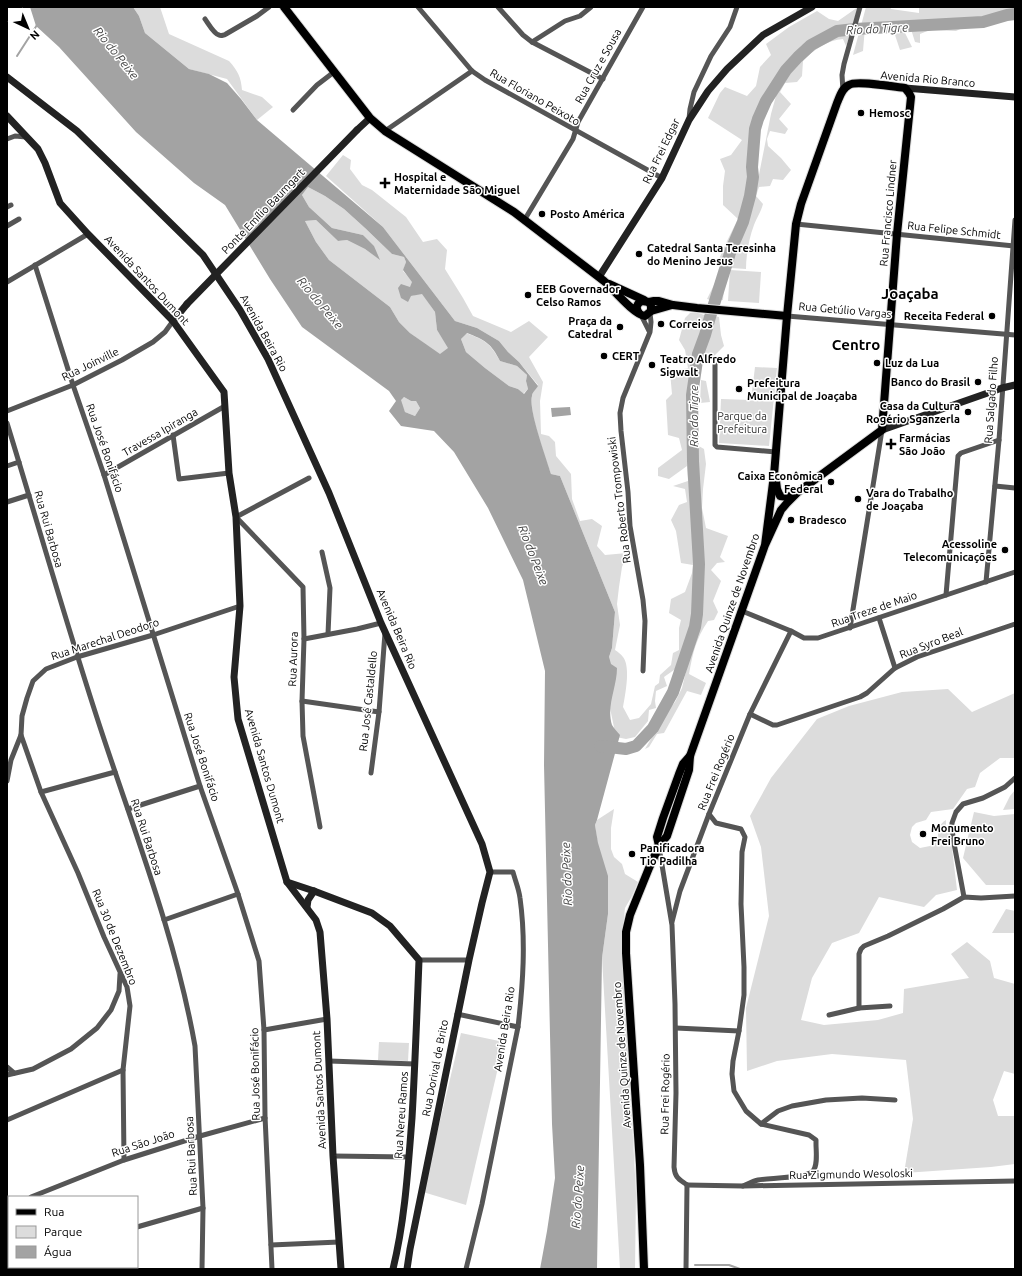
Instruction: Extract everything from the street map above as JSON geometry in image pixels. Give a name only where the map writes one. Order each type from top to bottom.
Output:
[{"type":"main road","points":[[284,7],[370,118],[385,131],[525,219],[607,284],[640,314],[645,316],[650,312],[652,306],[647,301],[638,304],[636,309],[640,314]]},
{"type":"main road","name":"Avenida Rio Branco","points":[[843,91],[847,85],[852,83],[905,88]]},
{"type":"main road","name":"Rua Francisco Lindner","points":[[882,430],[897,234],[911,97],[905,88]]},
{"type":"main road","name":"Avenida Quinze de Novembro","points":[[644,1269],[626,932],[630,915],[638,895],[659,846],[667,836],[689,770],[690,756],[765,545],[774,475],[796,224],[837,103],[843,91]]},
{"type":"main road","name":"Rua Getúlio Vargas","points":[[607,284],[647,301],[659,301],[673,305],[697,308],[787,316]]},
{"type":"main road","name":"Rua Getúlio Vargas","points":[[650,312],[673,305]]},
{"type":"main road","points":[[765,545],[781,510],[787,502],[798,492],[882,430]]},
{"type":"main road","points":[[774,475],[780,496],[788,497],[798,492]]},
{"type":"main road","points":[[771,501],[778,502],[781,510]]},
{"type":"main road","name":"Avenida Quinze de Novembro","points":[[659,846],[657,837],[662,818],[684,764],[690,756]]},
{"type":"main road","points":[[674,789],[680,796]]},
{"type":"main road","points":[[662,818],[673,816]]},
{"type":"street","points":[[205,19],[216,33],[222,35],[246,23],[270,7]]},
{"type":"street","name":"Rua Floriano Peixoto","points":[[418,7],[472,71],[484,80],[662,178]]},
{"type":"street","points":[[498,7],[522,35],[532,42],[603,78]]},
{"type":"street","points":[[532,42],[565,21],[580,16],[591,7]]},
{"type":"street","name":"Rua Cruz e Sousa","points":[[525,219],[573,139],[578,122],[643,7]]},
{"type":"street","name":"Rua Frei Edgar","points":[[598,277],[662,178],[689,120],[694,92],[712,56],[730,28],[737,7]]},
{"type":"street","points":[[689,120],[708,91],[746,50],[763,35],[812,7]]},
{"type":"street","name":"Avenida Quinze de Novembro","points":[[843,91],[842,75],[844,64],[860,7]]},
{"type":"street","points":[[385,131],[472,71]]},
{"type":"street","points":[[293,110],[317,85],[334,72]]},
{"type":"street","name":"Avenida Beira Rio","points":[[7,77],[77,131],[203,255],[240,310],[268,359],[329,493],[381,623],[482,844],[490,872],[513,872],[520,897],[524,956],[522,997],[518,1027],[482,1204],[466,1269]]},
{"type":"street","name":"Avenida Rio Branco","points":[[905,88],[1015,97]]},
{"type":"street","name":"Avenida Santos Dumont","points":[[7,116],[38,149],[45,163],[60,203],[88,234],[173,321],[224,392],[229,473],[236,517],[240,606],[234,677],[238,719],[287,882],[316,920],[320,932],[327,1019],[333,1156],[341,1269]]},
{"type":"street","name":"Ponte Emílio Baumgart","points":[[173,321],[187,304],[370,118]]},
{"type":"street","points":[[7,139],[15,136],[26,137]]},
{"type":"street","points":[[7,226],[19,219]]},
{"type":"street","name":"Rua Salgado Filho","points":[[986,582],[999,440],[1015,220]]},
{"type":"street","name":"Rua Felipe Schmidt","points":[[796,224],[1014,246]]},
{"type":"street","points":[[8,279],[88,234]]},
{"type":"street","name":"Rua José Bonifácio","points":[[34,265],[104,475],[200,786],[238,894],[259,961],[264,1030],[265,1118],[272,1269]]},
{"type":"street","name":"Rua Roberto Trompowiski","points":[[643,671],[645,621],[643,600],[630,526],[620,413],[623,398],[650,332],[650,312]]},
{"type":"street","points":[[640,314],[650,332]]},
{"type":"street","name":"Rua Getúlio Vargas","points":[[787,316],[1015,335]]},
{"type":"street","name":"Rua Joinville","points":[[7,411],[73,385],[122,360],[153,342],[165,332],[173,321]]},
{"type":"street","points":[[715,361],[715,445],[717,448],[776,452]]},
{"type":"street","points":[[882,430],[1002,388],[1015,385]]},
{"type":"street","name":"Travessa Ipiranga","points":[[104,475],[225,406]]},
{"type":"street","name":"Rua Rui Barbosa","points":[[7,423],[77,657],[164,920],[195,1046],[203,1208],[202,1269]]},
{"type":"street","name":"Rua Francisco Lindner","points":[[850,628],[882,430]]},
{"type":"street","points":[[173,435],[179,479],[229,473]]},
{"type":"street","points":[[946,595],[958,456],[961,453],[999,440]]},
{"type":"street","points":[[7,466],[19,462]]},
{"type":"street","points":[[236,517],[310,478]]},
{"type":"street","points":[[994,486],[1015,488]]},
{"type":"street","points":[[7,502],[29,495]]},
{"type":"street","name":"Rua Aurora","points":[[236,517],[303,587],[303,736],[320,828]]},
{"type":"street","points":[[322,552],[330,588],[328,634]]},
{"type":"street","name":"Rua Treze de Maio","points":[[742,611],[791,631],[804,638],[814,638],[850,628],[1015,572]]},
{"type":"street","name":"Rua Marechal Deodoro","points":[[7,781],[11,760],[21,734],[22,716],[27,698],[34,681],[46,669],[77,657],[153,635],[240,606]]},
{"type":"street","points":[[879,618],[895,668]]},
{"type":"street","points":[[304,639],[381,623]]},
{"type":"street","name":"Rua Syro Beal","points":[[750,714],[773,725],[777,725],[860,697],[867,693],[895,668],[917,658],[1015,624]]},
{"type":"street","name":"Rua José Castaldello","points":[[371,773],[379,712],[385,631]]},
{"type":"street","name":"Rua Frei Rogério","points":[[672,925],[680,892],[709,814],[750,714],[791,631]]},
{"type":"street","points":[[302,701],[379,712]]},
{"type":"street","name":"Rua 30 de Dezembro","points":[[21,734],[41,792],[127,987],[130,1006],[123,1070],[124,1160]]},
{"type":"street","points":[[41,792],[115,772]]},
{"type":"street","points":[[964,897],[953,838],[952,823],[956,812],[963,804],[984,798],[1005,787],[1015,778]]},
{"type":"street","points":[[128,809],[200,786]]},
{"type":"street","points":[[709,814],[716,823],[741,829],[745,837],[742,852],[740,904],[744,967],[744,995],[733,1061],[732,1074],[734,1090],[746,1111],[761,1124],[809,1135],[816,1140],[814,1170],[811,1174],[758,1180],[743,1186]]},
{"type":"street","name":"Rua Frei Rogério","points":[[659,846],[672,925],[676,1028],[674,1167],[675,1174],[678,1179],[687,1185]]},
{"type":"street","name":"Rua Dorival de Brito","points":[[407,1269],[457,1014],[490,872]]},
{"type":"street","points":[[287,882],[372,913],[390,926],[420,960],[469,960]]},
{"type":"street","points":[[307,907],[308,900],[314,891]]},
{"type":"street","points":[[164,920],[238,894]]},
{"type":"street","points":[[859,1008],[859,954],[861,949],[870,943],[888,936],[964,897],[981,898],[1015,896]]},
{"type":"street","name":"Rua Nereu Ramos","points":[[393,1269],[404,1204],[409,1157],[420,960]]},
{"type":"street","points":[[7,1075],[33,1069],[70,1049],[97,1028],[111,1010],[119,991],[120,972]]},
{"type":"street","points":[[829,1015],[859,1008],[890,1006]]},
{"type":"street","points":[[457,1014],[518,1027]]},
{"type":"street","points":[[264,1030],[327,1019]]},
{"type":"street","points":[[676,1028],[739,1031]]},
{"type":"street","points":[[329,1061],[415,1064]]},
{"type":"street","points":[[7,1067],[14,1073]]},
{"type":"street","points":[[7,1120],[123,1070]]},
{"type":"street","points":[[761,1124],[778,1112],[792,1106],[826,1100],[862,1098],[895,1100]]},
{"type":"street","name":"Rua São João","points":[[34,1196],[124,1160],[200,1136],[265,1118]]},
{"type":"street","points":[[333,1156],[409,1157]]},
{"type":"street","name":"Rua Zigmundo Wesoloski","points":[[687,1185],[743,1186],[1015,1181]]},
{"type":"street","points":[[686,1269],[687,1185]]},
{"type":"street","points":[[138,1227],[203,1208]]},
{"type":"street","points":[[271,1245],[339,1242]]},
{"type":"green space","points":[[133,7],[160,7],[169,34],[229,61],[238,74],[241,81],[242,90],[262,97],[273,107],[257,120],[227,79],[189,69],[145,33],[139,16]]},
{"type":"green space","points":[[858,7],[853,23],[823,33],[801,46],[783,68],[756,116],[753,132],[747,205],[714,293],[713,301],[707,299],[723,267],[719,259],[738,219],[723,205],[725,171],[720,159],[731,155],[742,140],[708,118],[720,93],[725,87],[747,96],[756,86],[760,67],[771,55],[766,44],[789,27],[817,11],[829,19],[838,21]]},
{"type":"green space","points":[[866,7],[890,7],[891,9],[919,13],[919,7],[1015,7],[1015,16],[971,24],[956,31],[930,30],[920,34],[920,43],[915,42],[910,26],[902,27],[912,47],[900,50],[893,29],[865,27],[863,51],[853,55]]},
{"type":"green space","points":[[851,30],[846,46],[843,39],[832,41],[811,53],[803,61],[802,76],[797,82],[785,83],[780,92],[791,104],[779,119],[788,129],[785,134],[770,131],[767,139],[768,146],[791,170],[783,180],[773,179],[770,186],[759,187],[756,196],[763,204],[751,235],[747,252],[746,269],[731,268],[724,288],[723,300],[717,300],[727,270],[734,260],[752,210],[771,114],[779,85],[789,70],[804,55],[828,37]]},
{"type":"green space","points":[[343,155],[351,160],[350,169],[362,185],[372,190],[406,217],[423,242],[437,239],[447,250],[445,269],[473,316],[511,332],[529,321],[548,337],[529,357],[543,382],[540,401],[541,434],[549,436],[555,442],[556,456],[571,474],[572,499],[580,521],[592,519],[602,526],[597,546],[605,555],[627,553],[622,567],[619,587],[617,604],[620,625],[615,650],[623,657],[627,667],[627,681],[623,707],[630,720],[639,718],[651,704],[655,686],[659,683],[660,675],[671,665],[673,653],[679,650],[679,628],[681,620],[669,613],[671,599],[685,592],[692,573],[693,565],[681,563],[676,531],[671,520],[679,505],[687,502],[685,489],[673,486],[688,481],[687,466],[669,479],[658,476],[658,468],[682,450],[679,438],[668,435],[666,400],[672,394],[670,372],[688,368],[685,350],[679,340],[685,318],[690,313],[698,313],[708,316],[693,370],[690,399],[698,583],[696,605],[682,661],[674,670],[664,677],[667,686],[656,691],[656,708],[649,710],[648,721],[635,737],[626,739],[616,737],[610,708],[609,657],[612,648],[615,612],[560,476],[551,474],[545,458],[531,403],[533,393],[538,385],[499,341],[477,328],[455,321],[383,227],[326,176]]},
{"type":"green space","points":[[308,187],[344,209],[392,254],[404,257],[406,262],[403,271],[413,282],[411,287],[411,296],[422,293],[435,312],[437,330],[449,348],[440,355],[410,333],[399,322],[390,307],[329,260],[316,242],[305,221],[316,220],[338,241],[347,240],[365,249],[379,259],[363,235],[332,228],[309,207],[302,195]]},
{"type":"green space","points":[[730,270],[761,272],[759,303],[728,301]]},
{"type":"green space","points":[[714,316],[719,317],[724,346],[714,356],[702,358]]},
{"type":"green space","points":[[466,333],[478,338],[490,346],[500,361],[517,366],[527,375],[526,381],[528,389],[523,394],[518,389],[509,386],[466,352],[461,339]]},
{"type":"green space","name":"Parque da Prefeitura","points":[[755,367],[777,368],[769,446],[719,443],[721,399],[751,400]]},
{"type":"green space","points":[[701,380],[706,381],[710,402],[700,403]]},
{"type":"green space","points":[[404,397],[411,401],[416,401],[420,408],[415,416],[405,412],[400,400]]},
{"type":"green space","points":[[697,445],[704,449],[706,464],[702,508],[706,528],[728,536],[720,557],[725,562],[717,563],[711,570],[721,581],[713,601],[718,612],[714,620],[708,621],[698,640],[689,674],[706,683],[701,695],[687,691],[664,733],[657,734],[649,747],[645,749],[667,712],[675,702],[682,688],[700,613],[703,560]]},
{"type":"green space","points":[[948,689],[972,712],[1015,693],[1015,758],[1000,758],[980,773],[975,787],[967,789],[953,809],[931,812],[926,820],[916,823],[912,827],[910,835],[912,842],[920,848],[930,846],[938,838],[939,828],[946,820],[946,831],[950,831],[957,890],[936,895],[924,907],[879,897],[859,933],[832,943],[812,978],[801,1020],[824,1025],[878,1020],[903,1013],[904,989],[969,978],[951,954],[967,942],[990,961],[994,978],[1015,984],[1015,1074],[1004,1071],[993,1100],[998,1116],[1015,1116],[1015,1164],[904,1173],[913,1119],[906,1060],[832,1054],[777,1061],[747,1071],[746,1008],[769,916],[761,847],[750,816],[771,778],[817,719],[849,706],[902,692]]},
{"type":"green space","points":[[1015,790],[1015,809],[1003,810],[1010,796]]},
{"type":"green space","points":[[614,809],[611,828],[611,849],[614,857],[622,864],[625,874],[638,882],[625,908],[622,937],[636,1193],[635,1269],[620,1269],[602,958],[608,914],[595,825],[597,820]]},
{"type":"green space","points":[[974,812],[994,816],[1015,814],[1015,885],[986,885],[963,858]]},
{"type":"green space","points":[[1006,909],[1015,911],[1015,933],[992,933]]},
{"type":"green space","points":[[461,1033],[504,1042],[466,1205],[423,1192]]},
{"type":"green space","points":[[379,1042],[409,1043],[408,1061],[378,1060]]},
{"type":"water","name":"Rio do Peixe","points":[[30,7],[133,7],[139,16],[145,33],[189,69],[209,74],[227,83],[257,120],[383,227],[455,321],[477,328],[499,341],[519,362],[538,386],[532,395],[533,412],[538,435],[551,474],[560,476],[615,612],[612,648],[609,657],[611,664],[617,668],[617,675],[611,704],[610,718],[612,725],[620,735],[595,825],[598,843],[608,876],[608,914],[602,958],[597,1269],[540,1269],[555,1178],[552,1124],[544,765],[545,671],[523,580],[488,508],[454,452],[434,431],[401,426],[389,411],[396,401],[389,391],[302,327],[270,279],[225,205],[194,183],[136,132],[59,47],[36,26]],"holes":[[[308,187],[344,209],[392,254],[404,257],[406,262],[403,270],[412,282],[410,287],[401,284],[398,288],[401,298],[408,302],[411,296],[422,294],[435,312],[437,330],[448,348],[440,354],[410,333],[399,322],[390,307],[329,260],[316,242],[305,221],[316,220],[338,241],[347,240],[365,249],[380,260],[374,246],[363,235],[332,228],[309,207],[302,195]],[[467,333],[478,338],[487,343],[494,350],[500,361],[517,366],[527,375],[526,381],[528,389],[524,394],[518,389],[509,386],[466,352],[461,339]],[[404,397],[411,401],[416,401],[420,408],[415,416],[405,412],[401,400]]]},
{"type":"water","points":[[570,407],[571,415],[552,417],[551,408]]},
{"type":"waterway","name":"Rio do Tigre","points":[[600,746],[626,749],[636,746],[653,728],[673,692],[695,627],[699,564],[693,461],[692,395],[698,354],[731,250],[743,222],[750,196],[753,177],[752,167],[755,129],[766,101],[786,70],[798,57],[811,45],[837,31],[983,22],[1015,14]]},
{"type":"waterway","points":[[17,56],[37,25]]},
{"type":"waterway","points":[[695,1265],[729,1265],[740,1269]]},
{"type":"place","name":"Hemosc","points":[[861,113]]},
{"type":"place","name":"Hospital e Maternidade São Miguel","points":[[385,183]]},
{"type":"place","name":"Posto América","points":[[542,214]]},
{"type":"place","name":"Catedral Santa Teresinha do Menino Jesus","points":[[639,254]]},
{"type":"place","name":"EEB Governador Celso Ramos","points":[[528,295]]},
{"type":"place","name":"Receita Federal","points":[[992,316]]},
{"type":"place","name":"Correios","points":[[661,324]]},
{"type":"place","name":"Praça da Catedral","points":[[620,327]]},
{"type":"place","name":"CERT","points":[[604,356]]},
{"type":"place","name":"Luz da Lua","points":[[877,363]]},
{"type":"place","name":"Teatro Alfredo Sigwalt","points":[[652,365]]},
{"type":"place","name":"Banco do Brasil","points":[[978,382]]},
{"type":"place","name":"Prefeitura Municipal de Joaçaba","points":[[739,389]]},
{"type":"place","name":"Casa da Cultura Rogério Sganzerla","points":[[968,412]]},
{"type":"place","name":"Farmácias São João","points":[[891,444]]},
{"type":"place","name":"Caixa Econômica Federal","points":[[831,482]]},
{"type":"place","name":"Vara do Trabalho de Joaçaba","points":[[858,499]]},
{"type":"place","name":"Bradesco","points":[[791,520]]},
{"type":"place","name":"Acessoline Telecomunicações","points":[[1005,550]]},
{"type":"place","name":"Monumento Frei Bruno","points":[[923,834]]},
{"type":"place","name":"Panificadora Tio Padilha","points":[[632,854]]},
{"type":"district","name":"Joaçaba","points":[[910,294]]},
{"type":"district","name":"Centro","points":[[856,345]]}]
